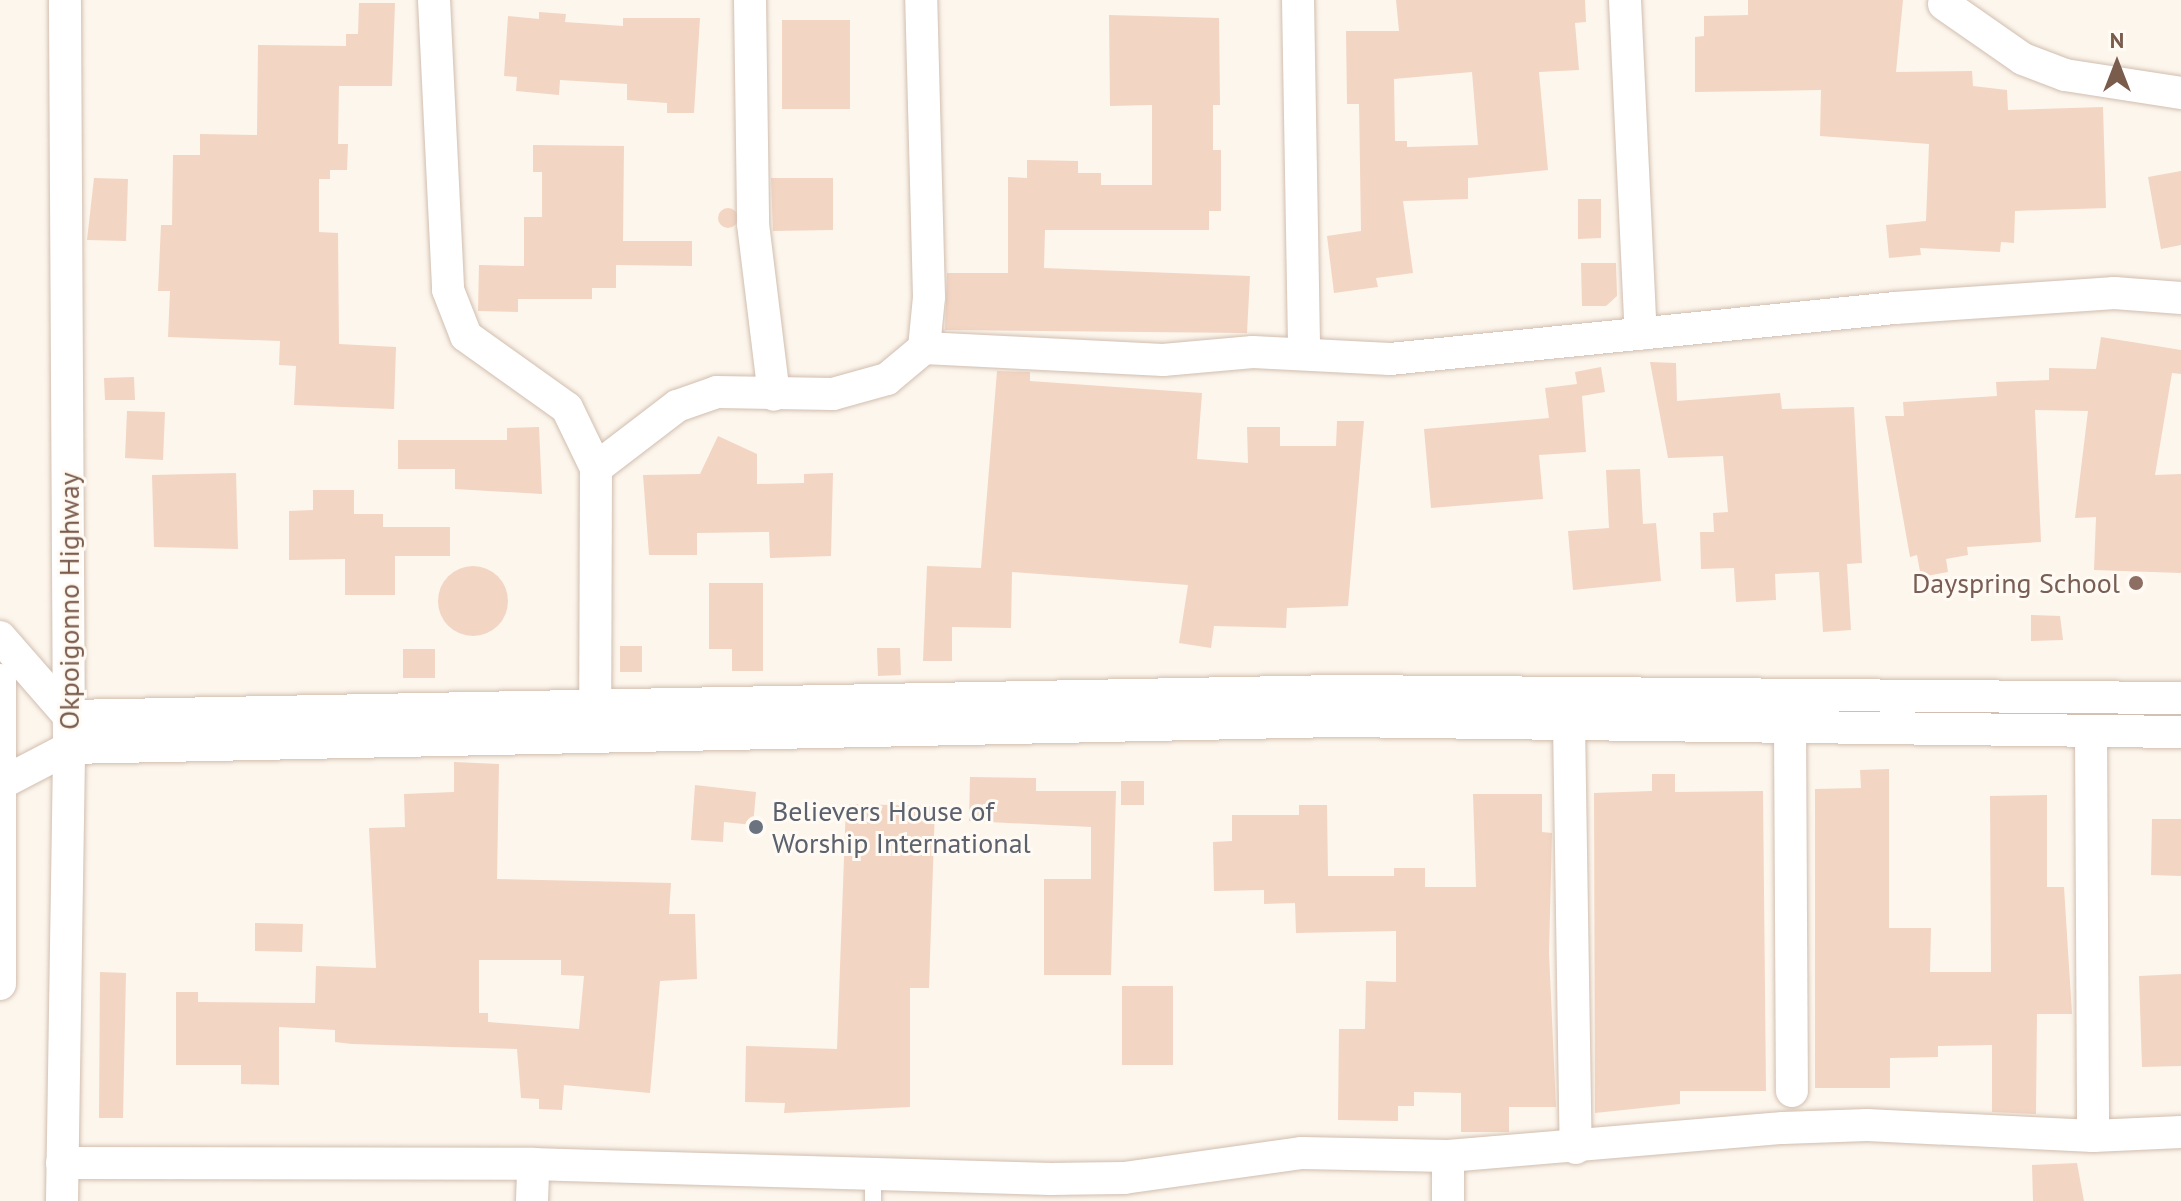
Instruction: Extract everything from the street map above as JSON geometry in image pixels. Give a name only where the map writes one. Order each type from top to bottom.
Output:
[{"type":"street","name":"Okpoigonno Highway","points":[[62,1201],[69,748],[65,0]]},
{"type":"street","points":[[434,0],[448,290],[466,336],[567,408],[596,468],[596,737]]},
{"type":"street","points":[[750,0],[753,224],[774,395]]},
{"type":"street","points":[[921,0],[929,297],[924,348]]},
{"type":"street","points":[[1298,0],[1304,352]]},
{"type":"street","points":[[1625,0],[1641,334]]},
{"type":"street","points":[[1944,4],[2023,59],[2065,75],[2181,93]]},
{"type":"street","points":[[596,468],[677,406],[717,392],[833,394],[887,379],[924,348],[1163,360],[1304,352],[1390,359],[1895,308],[2114,293],[2181,298]]},
{"type":"street","points":[[0,637],[69,716],[595,702],[1342,691],[2181,698]]},
{"type":"street","points":[[0,680],[0,984]]},
{"type":"street","points":[[2,783],[69,748],[1341,721],[1790,724],[2181,732]]},
{"type":"street","points":[[1569,723],[1576,1148]]},
{"type":"street","points":[[1790,724],[1792,1091]]},
{"type":"street","points":[[2091,731],[2093,1136]]},
{"type":"street","points":[[62,1163],[533,1164],[873,1188],[1124,1189],[1302,1153],[1448,1156],[1867,1125],[2093,1136],[2181,1132]]},
{"type":"street","points":[[1448,1156],[1448,1201]]},
{"type":"street","points":[[532,1201],[533,1164]]},
{"type":"building","points":[[1396,0],[1585,0],[1586,22],[1575,23],[1579,70],[1539,72],[1548,170],[1468,178],[1468,199],[1403,201],[1413,273],[1376,278],[1378,287],[1334,293],[1327,236],[1361,231],[1359,104],[1347,104],[1346,31],[1399,31]],"holes":[[[1472,72],[1478,145],[1407,147],[1407,141],[1395,141],[1394,79]]]},
{"type":"building","points":[[1748,0],[1903,0],[1896,72],[1972,71],[1973,86],[2007,90],[2008,110],[2103,107],[2106,208],[2015,211],[2014,243],[2001,242],[2000,252],[1920,248],[1921,255],[1889,258],[1886,225],[1926,221],[1929,144],[1820,136],[1821,90],[1695,92],[1695,37],[1704,36],[1704,16],[1748,15]]},
{"type":"building","points":[[359,3],[395,3],[392,86],[339,86],[338,144],[348,144],[347,170],[330,170],[330,179],[319,179],[319,232],[338,233],[339,344],[396,347],[394,409],[294,405],[296,366],[279,365],[280,341],[168,337],[170,291],[158,291],[161,225],[172,225],[173,155],[200,155],[200,134],[257,135],[258,45],[346,46],[346,34],[358,34]]},
{"type":"building","points":[[539,12],[566,14],[565,22],[623,26],[623,18],[700,18],[694,113],[667,113],[667,103],[627,100],[627,84],[560,80],[559,95],[516,91],[517,77],[504,76],[508,16],[539,19]]},
{"type":"building","points":[[1109,15],[1219,18],[1220,105],[1213,105],[1213,150],[1221,150],[1221,211],[1209,211],[1209,230],[1045,230],[1044,268],[1250,276],[1247,333],[945,330],[947,273],[1008,273],[1008,177],[1027,178],[1027,160],[1078,161],[1078,173],[1101,173],[1101,185],[1152,185],[1152,105],[1110,106]]},
{"type":"building","points":[[782,20],[850,20],[850,109],[782,109]]},
{"type":"building","points":[[533,145],[624,146],[623,241],[692,241],[692,266],[616,265],[616,288],[592,288],[592,299],[518,299],[518,312],[478,311],[479,265],[524,266],[524,217],[542,217],[542,172],[533,172]]},
{"type":"building","points":[[2181,171],[2181,245],[2161,249],[2148,177]]},
{"type":"building","points":[[94,178],[128,179],[126,241],[87,240]]},
{"type":"building","points":[[771,178],[833,178],[833,230],[773,231]]},
{"type":"building","points":[[1578,199],[1601,199],[1601,238],[1578,239]]},
{"type":"building","points":[[728,208],[735,211],[738,218],[735,225],[728,228],[721,225],[718,218],[721,211]]},
{"type":"building","points":[[1581,263],[1616,263],[1617,296],[1606,306],[1582,306]]},
{"type":"building","points":[[2101,337],[2181,350],[2181,374],[2172,373],[2155,475],[2181,474],[2181,573],[2094,570],[2096,517],[2075,518],[2088,411],[2035,410],[2041,542],[1967,547],[1968,555],[1946,559],[1948,572],[1921,577],[1917,555],[1910,557],[1885,416],[1904,416],[1903,402],[1997,396],[1996,382],[2049,380],[2049,368],[2096,369]]},
{"type":"building","points":[[1650,362],[1676,363],[1677,401],[1780,393],[1782,409],[1854,407],[1862,563],[1847,564],[1851,630],[1823,632],[1819,572],[1775,574],[1776,600],[1736,602],[1734,568],[1701,569],[1700,532],[1714,532],[1713,513],[1728,512],[1723,456],[1668,458]]},
{"type":"building","points":[[1601,367],[1605,392],[1582,396],[1586,452],[1539,455],[1543,499],[1431,508],[1424,429],[1549,418],[1545,388],[1577,384],[1575,372]]},
{"type":"building","points":[[997,371],[1030,372],[1030,381],[1202,393],[1197,459],[1248,463],[1247,427],[1280,427],[1280,446],[1336,446],[1337,421],[1364,421],[1348,606],[1287,608],[1286,628],[1214,626],[1211,648],[1179,643],[1188,585],[1012,572],[1011,628],[952,627],[952,661],[923,661],[927,566],[981,568]]},
{"type":"building","points":[[134,377],[135,400],[105,400],[104,378]]},
{"type":"building","points":[[127,411],[165,412],[163,460],[125,458]]},
{"type":"building","points":[[539,427],[542,494],[455,489],[455,469],[398,469],[398,440],[507,440],[507,428]]},
{"type":"building","points":[[718,436],[757,454],[757,484],[804,483],[804,474],[833,473],[831,556],[770,558],[769,532],[697,533],[697,555],[649,555],[643,475],[700,474]]},
{"type":"building","points":[[1640,469],[1643,524],[1656,523],[1661,581],[1573,590],[1568,531],[1609,528],[1606,470]]},
{"type":"building","points":[[236,473],[238,549],[154,547],[152,475]]},
{"type":"building","points":[[313,490],[354,490],[354,514],[383,514],[383,527],[450,527],[450,556],[395,556],[395,595],[345,595],[345,559],[289,560],[289,511],[313,510]]},
{"type":"building","points":[[473,566],[498,576],[508,601],[498,626],[473,636],[448,626],[438,601],[448,576]]},
{"type":"building","points":[[709,583],[763,583],[763,671],[732,671],[732,649],[709,649]]},
{"type":"building","points":[[2031,615],[2060,616],[2063,640],[2031,641]]},
{"type":"building","points":[[620,646],[642,646],[642,672],[620,672]]},
{"type":"building","points":[[877,648],[900,648],[901,675],[878,676]]},
{"type":"building","points":[[403,649],[435,649],[435,678],[403,678]]},
{"type":"building","points":[[454,762],[499,764],[497,879],[671,883],[669,914],[695,914],[697,979],[660,981],[650,1093],[564,1085],[562,1110],[539,1109],[539,1099],[521,1098],[517,1049],[352,1044],[335,1042],[335,1030],[279,1027],[279,1085],[241,1084],[241,1065],[176,1065],[176,992],[198,992],[198,1002],[315,1003],[316,966],[376,968],[369,828],[405,827],[404,794],[454,792]],"holes":[[[479,960],[561,960],[561,975],[584,976],[579,1029],[488,1022],[488,1013],[479,1013]]]},
{"type":"building","points":[[1889,769],[1889,928],[1931,928],[1930,972],[1991,972],[1990,796],[2047,795],[2047,887],[2064,887],[2072,1014],[2037,1014],[2036,1114],[1992,1112],[1992,1045],[1938,1046],[1938,1057],[1890,1058],[1890,1088],[1815,1088],[1815,789],[1861,788],[1860,770]]},
{"type":"building","points":[[1652,774],[1675,774],[1675,792],[1763,791],[1766,1091],[1680,1091],[1680,1104],[1595,1113],[1594,793],[1652,791]]},
{"type":"building","points":[[970,777],[1036,778],[1036,791],[1116,791],[1111,975],[1044,975],[1044,879],[1091,879],[1091,827],[969,821]]},
{"type":"building","points":[[1121,781],[1144,781],[1144,805],[1121,805]]},
{"type":"building","points":[[695,785],[756,792],[753,825],[724,822],[723,842],[691,840]]},
{"type":"building","points":[[1473,794],[1542,794],[1542,832],[1552,833],[1549,953],[1556,1107],[1509,1107],[1509,1132],[1461,1132],[1461,1093],[1414,1092],[1414,1106],[1398,1106],[1398,1121],[1338,1120],[1339,1029],[1365,1029],[1366,981],[1396,982],[1396,931],[1296,933],[1295,903],[1264,904],[1264,890],[1214,891],[1213,842],[1232,841],[1232,815],[1299,815],[1299,805],[1327,805],[1328,876],[1394,876],[1394,868],[1425,868],[1425,887],[1476,887]]},
{"type":"building","points":[[846,804],[935,806],[929,988],[910,988],[910,1107],[784,1113],[785,1103],[745,1102],[746,1046],[837,1049]]},
{"type":"building","points":[[2152,819],[2181,819],[2181,876],[2151,875]]},
{"type":"building","points":[[255,923],[303,924],[302,952],[255,951]]},
{"type":"building","points":[[100,972],[126,973],[123,1118],[99,1118]]},
{"type":"building","points":[[2181,974],[2181,1066],[2142,1067],[2139,976]]},
{"type":"building","points":[[1122,986],[1173,986],[1173,1065],[1122,1065]]},
{"type":"building","points":[[2077,1163],[2084,1201],[2033,1201],[2032,1165]]},
{"type":"place","name":"Dayspring School","points":[[2136,583]]},
{"type":"place","name":"Believers House of Worship International","points":[[756,827]]}]
